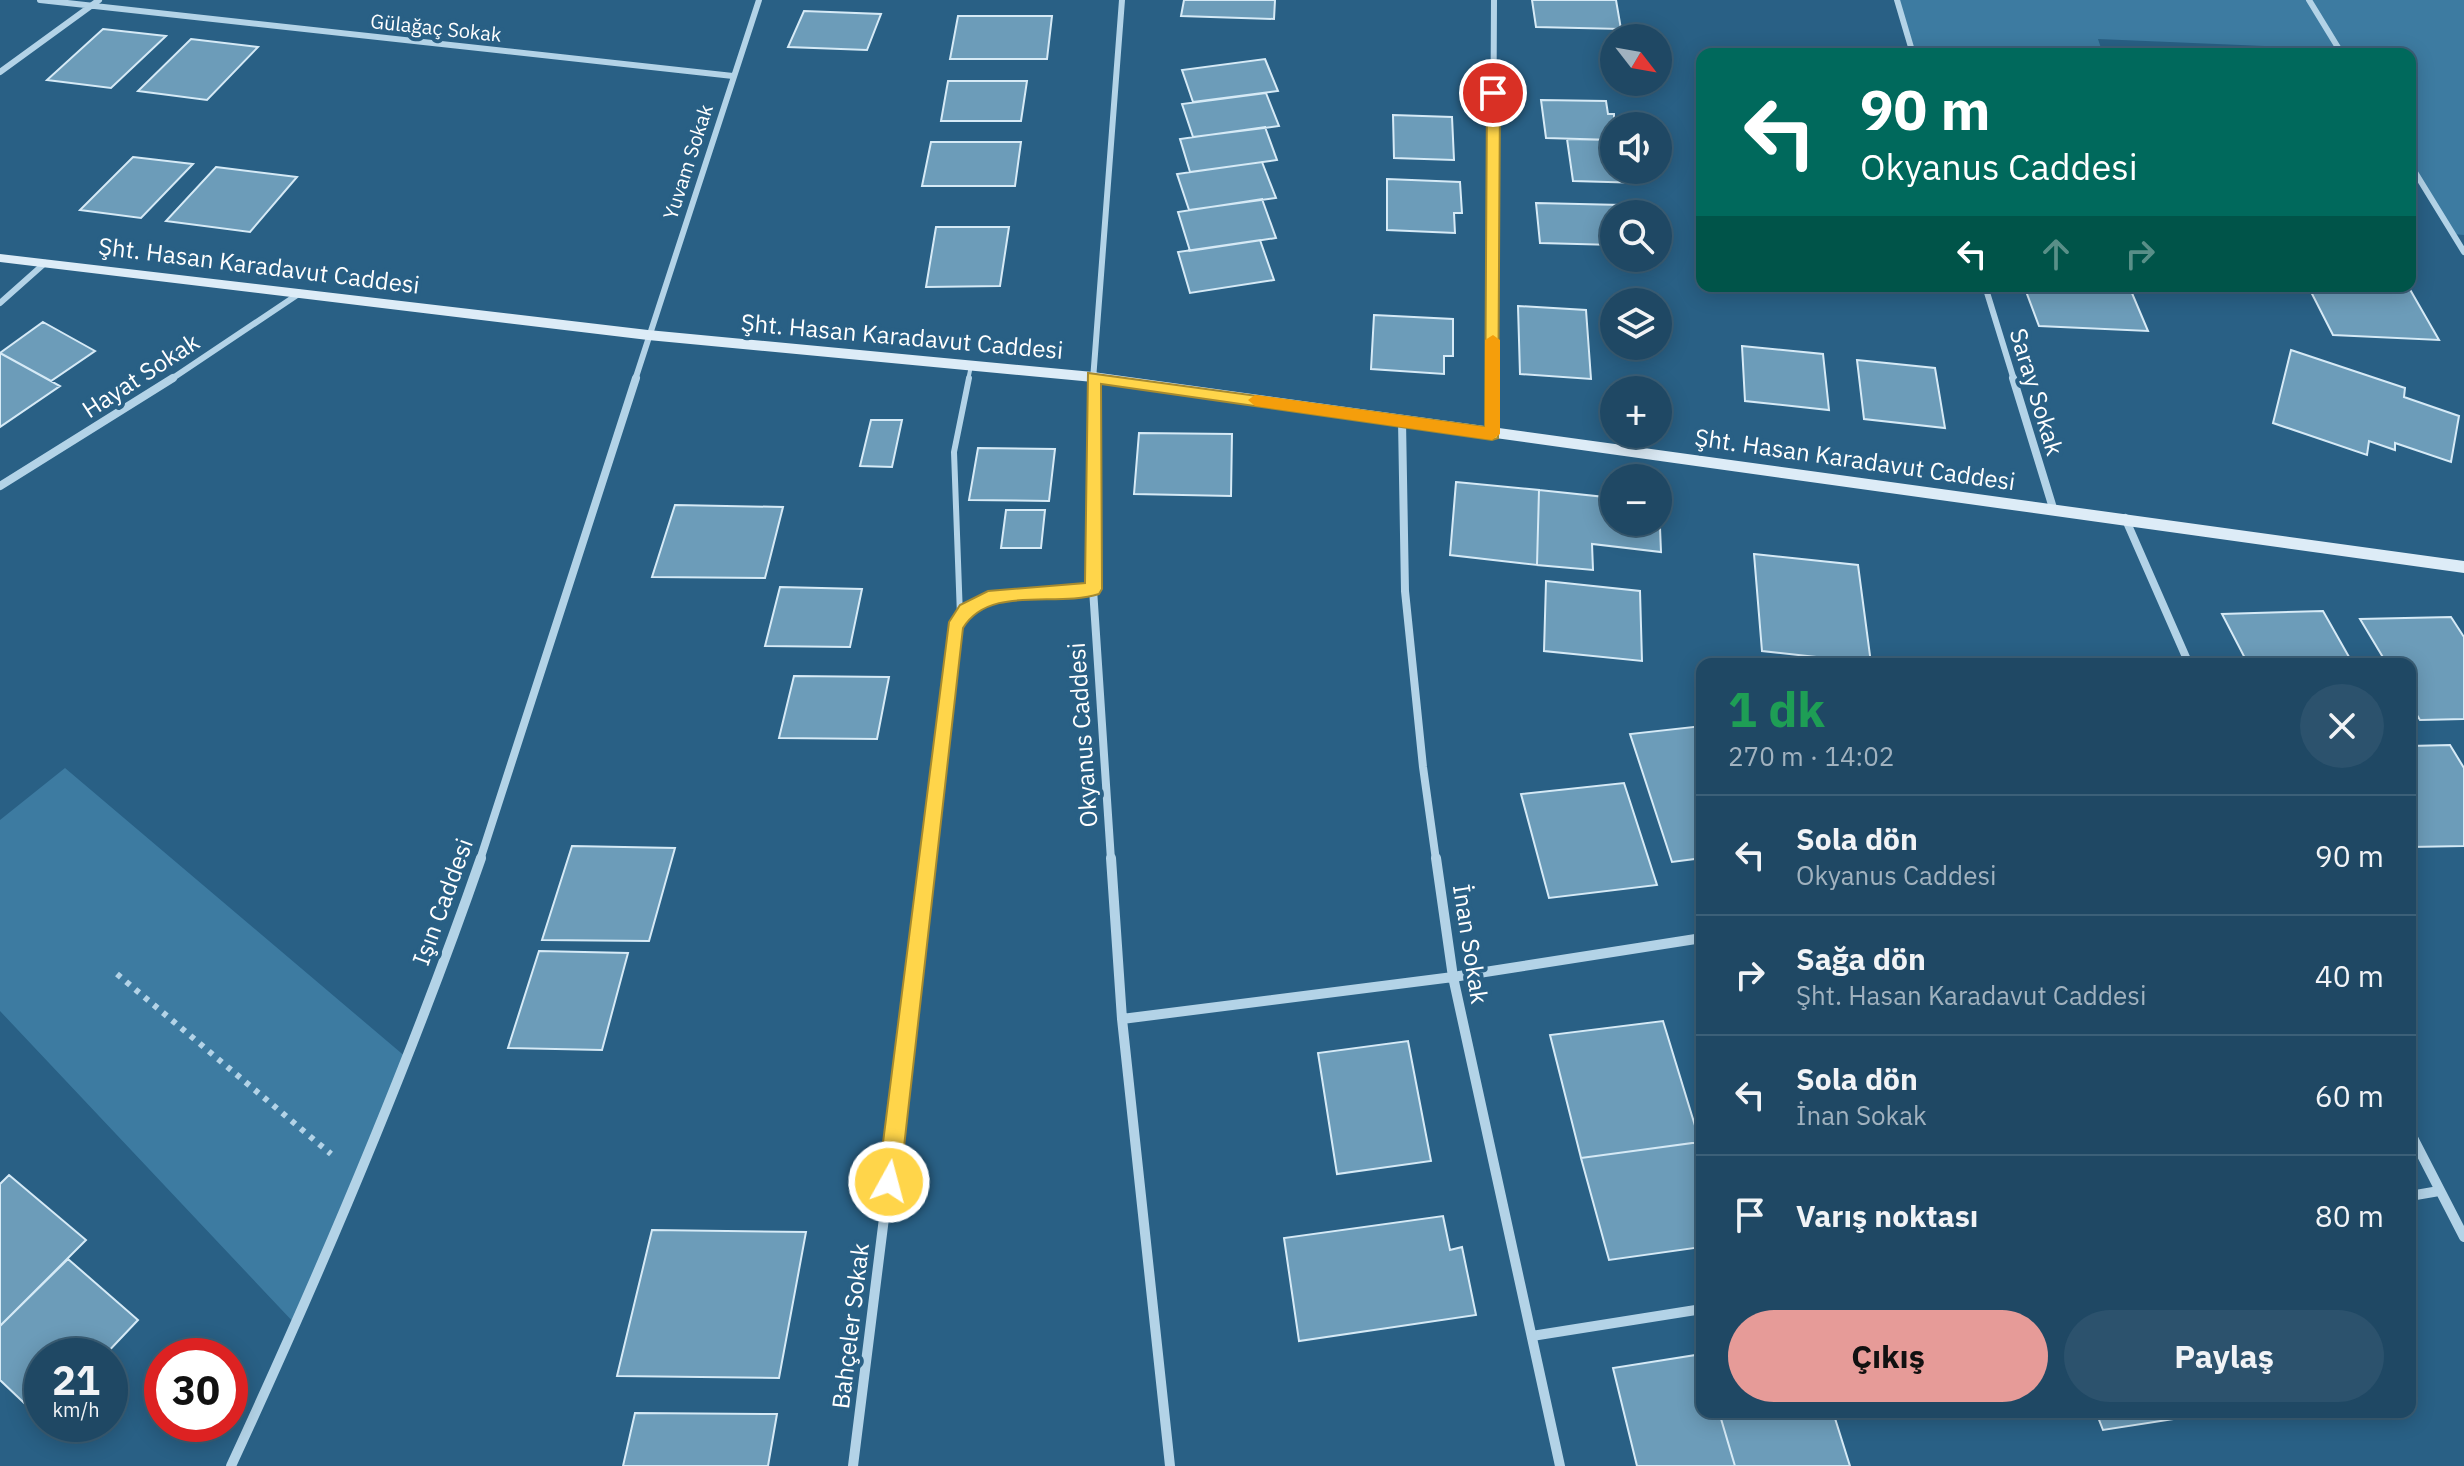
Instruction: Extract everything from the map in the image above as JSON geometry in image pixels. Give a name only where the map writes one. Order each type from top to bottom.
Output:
[{"type":"street","name":"Gülağaç Sokak","points":[[40,0],[733,76]]},
{"type":"street","points":[[0,72],[99,0]]},
{"type":"street","name":"Yuvam Sokak","points":[[648,335],[759,0]]},
{"type":"street","name":"Okyanus Caddesi","points":[[1122,0],[1093,377],[1093,589],[1122,1019],[1170,1466]]},
{"type":"street","points":[[1492,434],[1494,0]]},
{"type":"street","points":[[1897,0],[1911,48]]},
{"type":"street","points":[[2309,0],[2338,48]]},
{"type":"street","points":[[2416,174],[2464,252]]},
{"type":"street","points":[[2453,234],[2464,235]]},
{"type":"street","name":"Şht. Hasan Karadavut Caddesi","points":[[0,258],[648,335],[1093,377],[1492,434],[2125,517],[2464,567]]},
{"type":"street","points":[[0,303],[45,263]]},
{"type":"street","name":"Saray Sokak","points":[[1987,292],[2053,508]]},
{"type":"street","name":"Hayat Sokak","points":[[0,486],[133,405],[300,293]]},
{"type":"street","name":"Işın Caddesi","points":[[231,1466],[297,1326],[436,983],[544,671],[648,335]]},
{"type":"street","name":"İnan Sokak","points":[[1402,421],[1405,591],[1423,767],[1453,977],[1560,1466]]},
{"type":"street","points":[[2125,517],[2186,658]]},
{"type":"street","points":[[960,617],[966,609],[988,597],[1093,589]]},
{"type":"street","name":"Bahçeler Sokak","points":[[853,1466],[917,964],[955,627],[960,617]]},
{"type":"street","points":[[1122,1019],[1453,977],[1696,939]]},
{"type":"street","points":[[2416,1144],[2464,1237]]},
{"type":"street","points":[[2416,1195],[2439,1191]]},
{"type":"street","points":[[1532,1336],[1696,1310]]},
{"type":"lane","points":[[960,617],[954,452],[971,366]]},
{"type":"path","points":[[117,974],[359,1178]]},
{"type":"shaded area","points":[[1897,0],[2464,0],[2464,235],[2453,234],[2416,174],[2416,48],[2315,48],[2098,39],[2101,48],[1911,48]]},
{"type":"shaded area","points":[[65,768],[407,1058],[297,1326],[0,1011],[0,820]]},
{"type":"building","points":[[1184,0],[1275,0],[1274,19],[1181,16]]},
{"type":"building","points":[[1532,0],[1616,0],[1620,24],[1600,24],[1600,29],[1536,27]]},
{"type":"building","points":[[804,11],[881,14],[867,50],[788,47]]},
{"type":"building","points":[[958,16],[1052,16],[1047,59],[950,59]]},
{"type":"building","points":[[103,29],[166,36],[111,88],[47,80]]},
{"type":"building","points":[[191,39],[258,47],[207,100],[138,91]]},
{"type":"building","points":[[1265,59],[1278,91],[1193,102],[1182,70]]},
{"type":"building","points":[[948,81],[1027,81],[1021,121],[941,121]]},
{"type":"building","points":[[1266,93],[1279,126],[1193,137],[1182,104]]},
{"type":"building","points":[[1541,100],[1606,101],[1608,112],[1600,112],[1600,140],[1546,138]]},
{"type":"building","points":[[1393,115],[1452,117],[1454,160],[1394,158]]},
{"type":"building","points":[[1265,127],[1277,160],[1190,172],[1180,139]]},
{"type":"building","points":[[1567,139],[1600,140],[1600,182],[1573,181]]},
{"type":"building","points":[[931,142],[1021,142],[1015,186],[922,186]]},
{"type":"building","points":[[133,157],[193,164],[141,218],[80,210]]},
{"type":"building","points":[[1262,162],[1276,198],[1189,210],[1177,174]]},
{"type":"building","points":[[216,167],[297,177],[250,232],[166,221]]},
{"type":"building","points":[[1387,179],[1460,182],[1462,213],[1454,213],[1455,233],[1387,230]]},
{"type":"building","points":[[1262,199],[1276,238],[1190,251],[1178,212]]},
{"type":"building","points":[[1536,203],[1600,204],[1600,245],[1540,243]]},
{"type":"building","points":[[936,227],[1009,227],[1000,286],[926,287]]},
{"type":"building","points":[[1260,240],[1274,280],[1190,293],[1178,252]]},
{"type":"building","points":[[2026,292],[2132,292],[2148,331],[2039,326]]},
{"type":"building","points":[[2311,292],[2411,292],[2439,340],[2333,335]]},
{"type":"building","points":[[1518,306],[1586,310],[1591,379],[1520,374]]},
{"type":"building","points":[[1374,315],[1453,319],[1453,356],[1444,356],[1444,374],[1371,369]]},
{"type":"building","points":[[43,322],[95,351],[51,381],[0,353]]},
{"type":"building","points":[[1742,346],[1823,354],[1829,410],[1745,401]]},
{"type":"building","points":[[2291,350],[2405,388],[2404,397],[2459,416],[2451,462],[2395,443],[2395,450],[2369,441],[2367,455],[2273,423]]},
{"type":"building","points":[[0,353],[60,386],[0,427]]},
{"type":"building","points":[[1857,360],[1935,368],[1945,428],[1864,419]]},
{"type":"building","points":[[871,420],[902,420],[892,467],[860,466]]},
{"type":"building","points":[[1139,433],[1232,434],[1231,496],[1134,494]]},
{"type":"building","points":[[978,448],[1055,449],[1049,501],[969,500]]},
{"type":"building","points":[[1456,482],[1539,490],[1537,565],[1450,555]]},
{"type":"building","points":[[1539,490],[1600,497],[1600,536],[1660,536],[1661,552],[1592,544],[1593,570],[1537,565]]},
{"type":"building","points":[[675,505],[783,507],[765,578],[652,577]]},
{"type":"building","points":[[1006,510],[1045,510],[1041,548],[1001,548]]},
{"type":"building","points":[[1754,554],[1858,565],[1870,658],[1826,658],[1762,651]]},
{"type":"building","points":[[1546,581],[1640,591],[1642,661],[1544,651]]},
{"type":"building","points":[[780,587],[862,589],[850,647],[765,646]]},
{"type":"building","points":[[2323,611],[2350,658],[2245,658],[2222,614]]},
{"type":"building","points":[[2451,617],[2464,637],[2464,719],[2420,720],[2416,714],[2416,658],[2383,658],[2360,619]]},
{"type":"building","points":[[794,676],[889,677],[877,739],[779,738]]},
{"type":"building","points":[[1696,727],[1696,859],[1672,862],[1630,734]]},
{"type":"building","points":[[2450,745],[2464,768],[2464,846],[2416,847],[2416,746]]},
{"type":"building","points":[[1624,783],[1657,885],[1549,898],[1521,794]]},
{"type":"building","points":[[572,846],[675,848],[649,941],[542,940]]},
{"type":"building","points":[[539,951],[628,953],[602,1050],[508,1048]]},
{"type":"building","points":[[1663,1021],[1696,1129],[1696,1143],[1581,1158],[1550,1035]]},
{"type":"building","points":[[1408,1041],[1431,1161],[1337,1174],[1318,1053]]},
{"type":"building","points":[[1696,1143],[1696,1248],[1609,1260],[1581,1158]]},
{"type":"building","points":[[9,1175],[86,1240],[0,1326],[0,1184]]},
{"type":"building","points":[[1443,1216],[1450,1250],[1462,1247],[1476,1315],[1299,1341],[1284,1238]]},
{"type":"building","points":[[652,1230],[806,1232],[779,1378],[617,1376]]},
{"type":"building","points":[[68,1259],[138,1320],[121,1338],[24,1338],[24,1403],[0,1380],[0,1326]]},
{"type":"building","points":[[1696,1355],[1696,1418],[1721,1418],[1735,1466],[1637,1466],[1613,1368]]},
{"type":"building","points":[[635,1413],[777,1414],[768,1466],[623,1466]]},
{"type":"building","points":[[1721,1418],[1835,1418],[1850,1466],[1735,1466]]},
{"type":"building","points":[[2098,1418],[2180,1418],[2103,1430]]},
{"type":"slow traffic","points":[[1255,400],[1492,434],[1493,340]]},
{"type":"route","points":[[889,1182],[955,627],[966,609],[988,597],[1093,589],[1093,377],[1492,434],[1493,93]]}]
